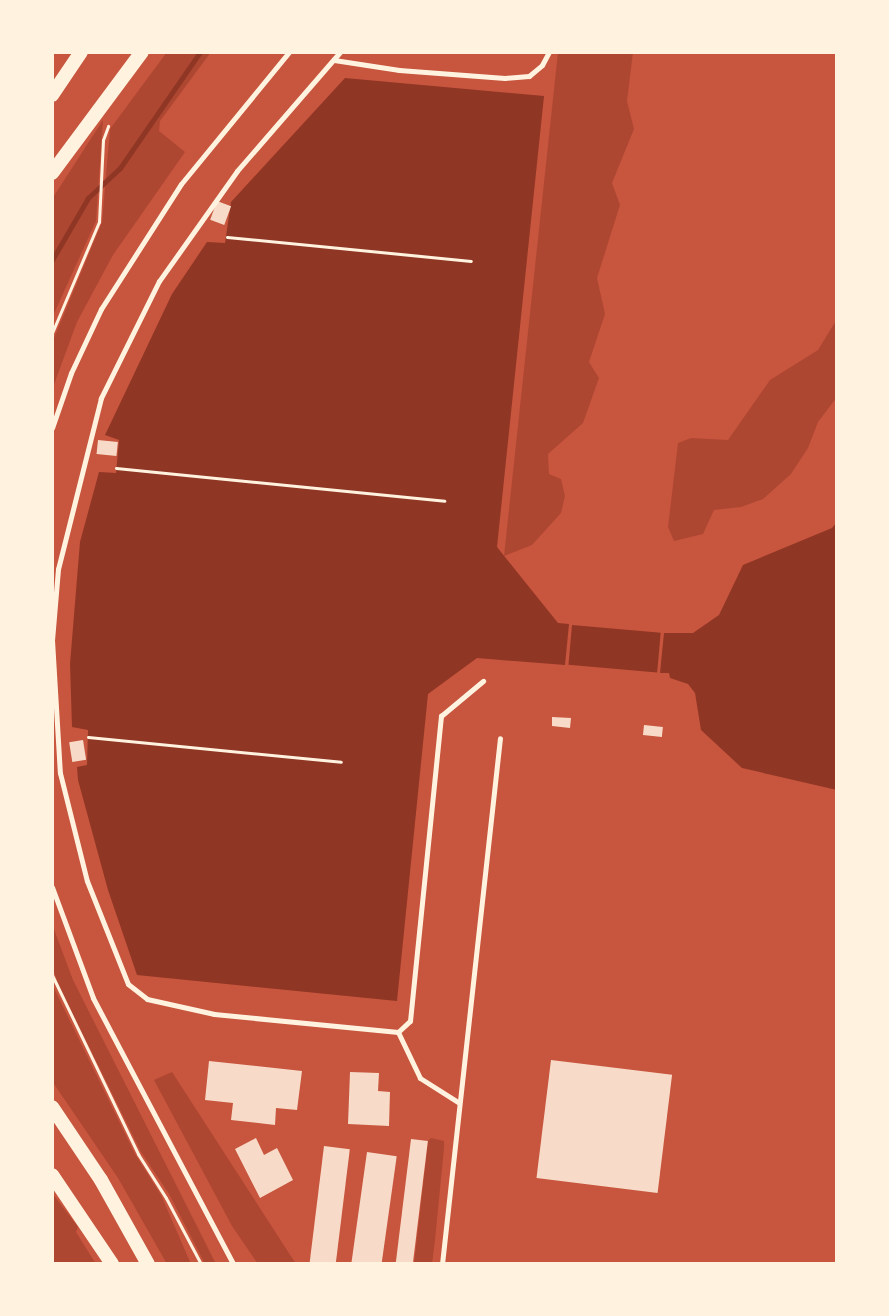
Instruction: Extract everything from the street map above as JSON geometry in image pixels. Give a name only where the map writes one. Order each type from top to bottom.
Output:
[{"type":"main road","points":[[52,95],[81,52]]},
{"type":"main road","points":[[52,173],[142,52]]},
{"type":"main road","points":[[52,1107],[101,1180],[148,1264]]},
{"type":"main road","points":[[52,1175],[112,1264]]},
{"type":"lane","points":[[52,428],[71,373],[101,309],[181,184],[289,52]]},
{"type":"lane","points":[[340,52],[237,171],[159,281],[101,398],[58,569],[52,640],[55,732],[60,773],[87,881],[128,984],[147,999],[214,1014],[398,1032],[410,1021],[441,716],[483,681]]},
{"type":"lane","points":[[333,60],[399,70],[505,78],[529,76],[542,65],[549,52]]},
{"type":"lane","points":[[442,1264],[500,738]]},
{"type":"lane","points":[[52,887],[93,998],[233,1264]]},
{"type":"lane","points":[[398,1032],[420,1078],[458,1102]]},
{"type":"path","points":[[52,333],[99,222],[103,140],[111,116]]},
{"type":"path","points":[[227,237],[471,261]]},
{"type":"path","points":[[116,468],[444,501]]},
{"type":"path","points":[[88,737],[341,762]]},
{"type":"path","points":[[52,975],[138,1154],[201,1264]]},
{"type":"shaded area","points":[[167,52],[211,52],[160,121],[159,131],[185,152],[113,255],[77,322],[52,390],[52,343],[102,222],[110,129]]},
{"type":"shaded area","points":[[558,52],[633,52],[627,101],[634,129],[612,183],[620,205],[597,278],[605,314],[589,362],[599,378],[583,423],[548,454],[549,474],[561,479],[565,496],[561,513],[532,545],[504,556]]},
{"type":"shaded area","points":[[345,78],[544,96],[497,547],[558,623],[569,624],[565,665],[477,658],[428,694],[397,1001],[137,975],[108,890],[78,780],[77,767],[87,765],[88,730],[72,727],[70,664],[80,542],[99,472],[116,473],[119,440],[105,435],[172,294],[207,242],[225,243],[231,202]]},
{"type":"shaded area","points":[[103,120],[96,221],[52,318],[52,199]]},
{"type":"shaded area","points":[[837,319],[837,397],[818,422],[808,448],[791,474],[763,499],[741,507],[714,510],[703,534],[674,541],[668,527],[678,443],[691,438],[728,440],[770,380],[818,350]]},
{"type":"shaded area","points":[[837,522],[837,790],[742,768],[701,730],[695,693],[688,684],[670,678],[669,673],[660,673],[664,633],[693,633],[719,615],[743,565],[832,528]]},
{"type":"shaded area","points":[[572,625],[661,633],[657,673],[569,665]]},
{"type":"shaded area","points":[[52,924],[73,980],[216,1264],[205,1264],[169,1194],[141,1152],[59,986],[52,966]]},
{"type":"shaded area","points":[[52,984],[135,1154],[161,1195],[191,1264],[167,1264],[118,1178],[52,1081]]},
{"type":"shaded area","points":[[172,1072],[296,1264],[258,1264],[232,1226],[154,1080]]},
{"type":"shaded area","points":[[431,1138],[444,1141],[432,1264],[414,1264],[428,1141]]},
{"type":"shaded area","points":[[52,1193],[78,1227],[76,1232],[96,1264],[52,1264]]},
{"type":"building","points":[[217,201],[231,206],[224,225],[210,220]]},
{"type":"building","points":[[98,440],[118,442],[116,456],[97,454]]},
{"type":"building","points":[[552,717],[571,718],[570,728],[552,726]]},
{"type":"building","points":[[644,725],[663,727],[662,737],[643,735]]},
{"type":"building","points":[[83,740],[86,760],[72,762],[69,742]]},
{"type":"building","points":[[551,1060],[672,1075],[658,1193],[536,1178]]},
{"type":"building","points":[[209,1061],[302,1071],[297,1110],[276,1108],[275,1125],[231,1120],[233,1103],[205,1100]]},
{"type":"building","points":[[350,1072],[379,1073],[378,1091],[390,1092],[389,1126],[348,1124]]},
{"type":"building","points":[[256,1138],[264,1155],[277,1148],[293,1180],[260,1198],[235,1149]]},
{"type":"building","points":[[411,1139],[428,1141],[413,1264],[396,1264]]},
{"type":"building","points":[[324,1146],[350,1149],[336,1264],[310,1264]]},
{"type":"building","points":[[367,1152],[397,1156],[382,1264],[351,1264]]},
{"type":"waterway","points":[[52,260],[88,198],[120,168],[200,52]]}]
